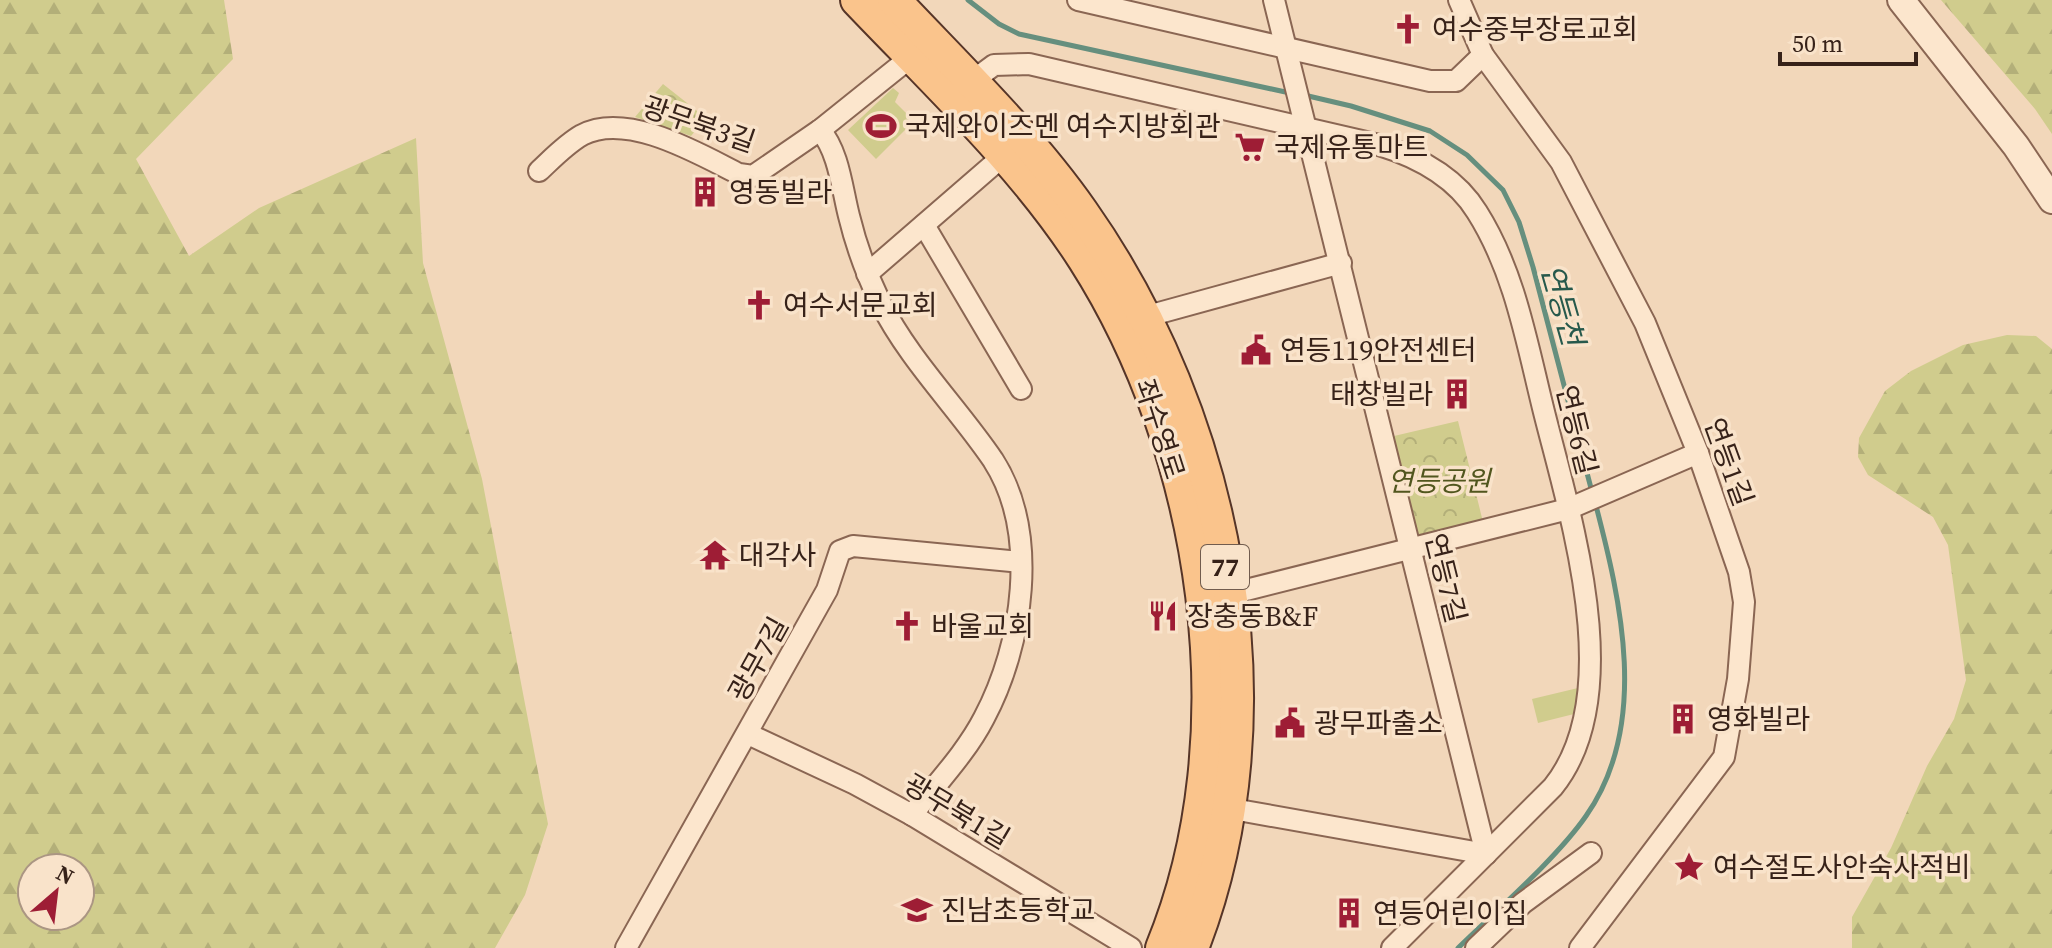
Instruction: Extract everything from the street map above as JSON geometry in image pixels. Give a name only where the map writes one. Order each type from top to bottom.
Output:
[{"type":"main road","name":"좌수영로","points":[[857,0],[911,57],[975,99],[1002,157],[1083,257],[1118,319],[1155,405],[1192,545],[1207,647],[1209,751],[1193,853],[1162,948]]},
{"type":"main road","name":"좌수영로","points":[[894,0],[975,99],[1082,211],[1148,316],[1176,384],[1204,468],[1230,594],[1237,728],[1227,808],[1192,948]]},
{"type":"street","points":[[1078,0],[1440,82],[1463,77],[1483,55]]},
{"type":"street","points":[[1274,0],[1286,46]]},
{"type":"street","name":"연등1길","points":[[1459,0],[1483,55],[1561,162],[1645,323],[1698,453],[1739,572],[1744,602],[1728,745],[1716,771],[1580,948]]},
{"type":"street","points":[[1901,0],[2016,146],[2052,200]]},
{"type":"street","name":"연등7길","points":[[1286,46],[1486,854]]},
{"type":"street","name":"광무북3길","points":[[539,171],[584,134],[619,128],[662,139],[749,176],[820,130],[911,57]]},
{"type":"street","name":"연등6길","points":[[975,99],[994,65],[1029,64],[1379,145],[1416,158],[1451,182],[1477,211],[1498,252],[1513,293],[1568,509],[1588,619],[1588,680],[1581,734],[1563,775],[1392,948]]},
{"type":"street","points":[[820,130],[829,142],[867,274],[899,332],[994,462],[1017,524],[1020,562],[1014,633],[988,711],[912,815]]},
{"type":"street","points":[[867,274],[1002,157]]},
{"type":"street","points":[[924,225],[1021,389]]},
{"type":"street","points":[[1148,316],[1341,263]]},
{"type":"street","points":[[1230,594],[1568,509],[1698,453]]},
{"type":"street","name":"광무7길","points":[[626,948],[827,590],[843,548],[853,546],[1020,562]]},
{"type":"street","name":"광무북1길","points":[[748,734],[855,784],[912,815],[1131,948]]},
{"type":"street","points":[[1227,808],[1486,854]]},
{"type":"street","points":[[1476,948],[1523,903],[1591,853]]},
{"type":"green space","points":[[0,0],[224,0],[233,59],[136,159],[189,256],[259,208],[416,138],[423,263],[482,479],[548,824],[525,895],[495,948],[0,948]]},
{"type":"green space","points":[[1941,0],[2052,0],[2052,134],[2035,109]]},
{"type":"green space","points":[[663,84],[706,118],[691,136],[635,117]]},
{"type":"green space","name":"국제와이즈멘 여수지방회관","points":[[893,88],[899,93],[895,102],[914,121],[876,159],[848,130]]},
{"type":"green space","points":[[2007,335],[2036,336],[2052,349],[2052,948],[1852,948],[1852,917],[1891,848],[1927,766],[1954,719],[1966,680],[1948,545],[1933,517],[1868,475],[1858,457],[1859,438],[1885,391],[1911,371],[1963,345]]},
{"type":"green space","name":"연등공원","points":[[1458,421],[1484,526],[1429,539],[1418,534],[1394,436]]},
{"type":"green space","points":[[1578,688],[1574,714],[1538,723],[1532,699]]},
{"type":"waterway","name":"연등천","points":[[968,0],[999,24],[1019,34],[1290,93]]},
{"type":"waterway","name":"연등천","points":[[1304,95],[1430,131],[1467,155],[1503,190],[1519,222],[1533,267],[1592,492]]},
{"type":"waterway","name":"연등천","points":[[1458,948],[1543,867],[1586,816],[1606,780],[1618,742],[1624,703],[1624,662],[1614,580],[1595,502]]},
{"type":"place","name":"여수중부장로교회","points":[[1408,29]]},
{"type":"place","name":"국제와이즈멘 여수지방회관","points":[[881,126]]},
{"type":"place","name":"국제유통마트","points":[[1250,147]]},
{"type":"place","name":"영동빌라","points":[[705,192]]},
{"type":"place","name":"여수서문교회","points":[[759,305]]},
{"type":"place","name":"연등119안전센터","points":[[1256,350]]},
{"type":"place","name":"태창빌라","points":[[1457,394]]},
{"type":"place","name":"대각사","points":[[715,555]]},
{"type":"place","name":"장충동B&F","points":[[1163,616]]},
{"type":"place","name":"바울교회","points":[[907,626]]},
{"type":"place","name":"영화빌라","points":[[1683,719]]},
{"type":"place","name":"광무파출소","points":[[1290,723]]},
{"type":"place","name":"여수절도사안숙사적비","points":[[1689,867]]},
{"type":"place","name":"진남초등학교","points":[[917,910]]},
{"type":"place","name":"연등어린이집","points":[[1349,913]]}]
